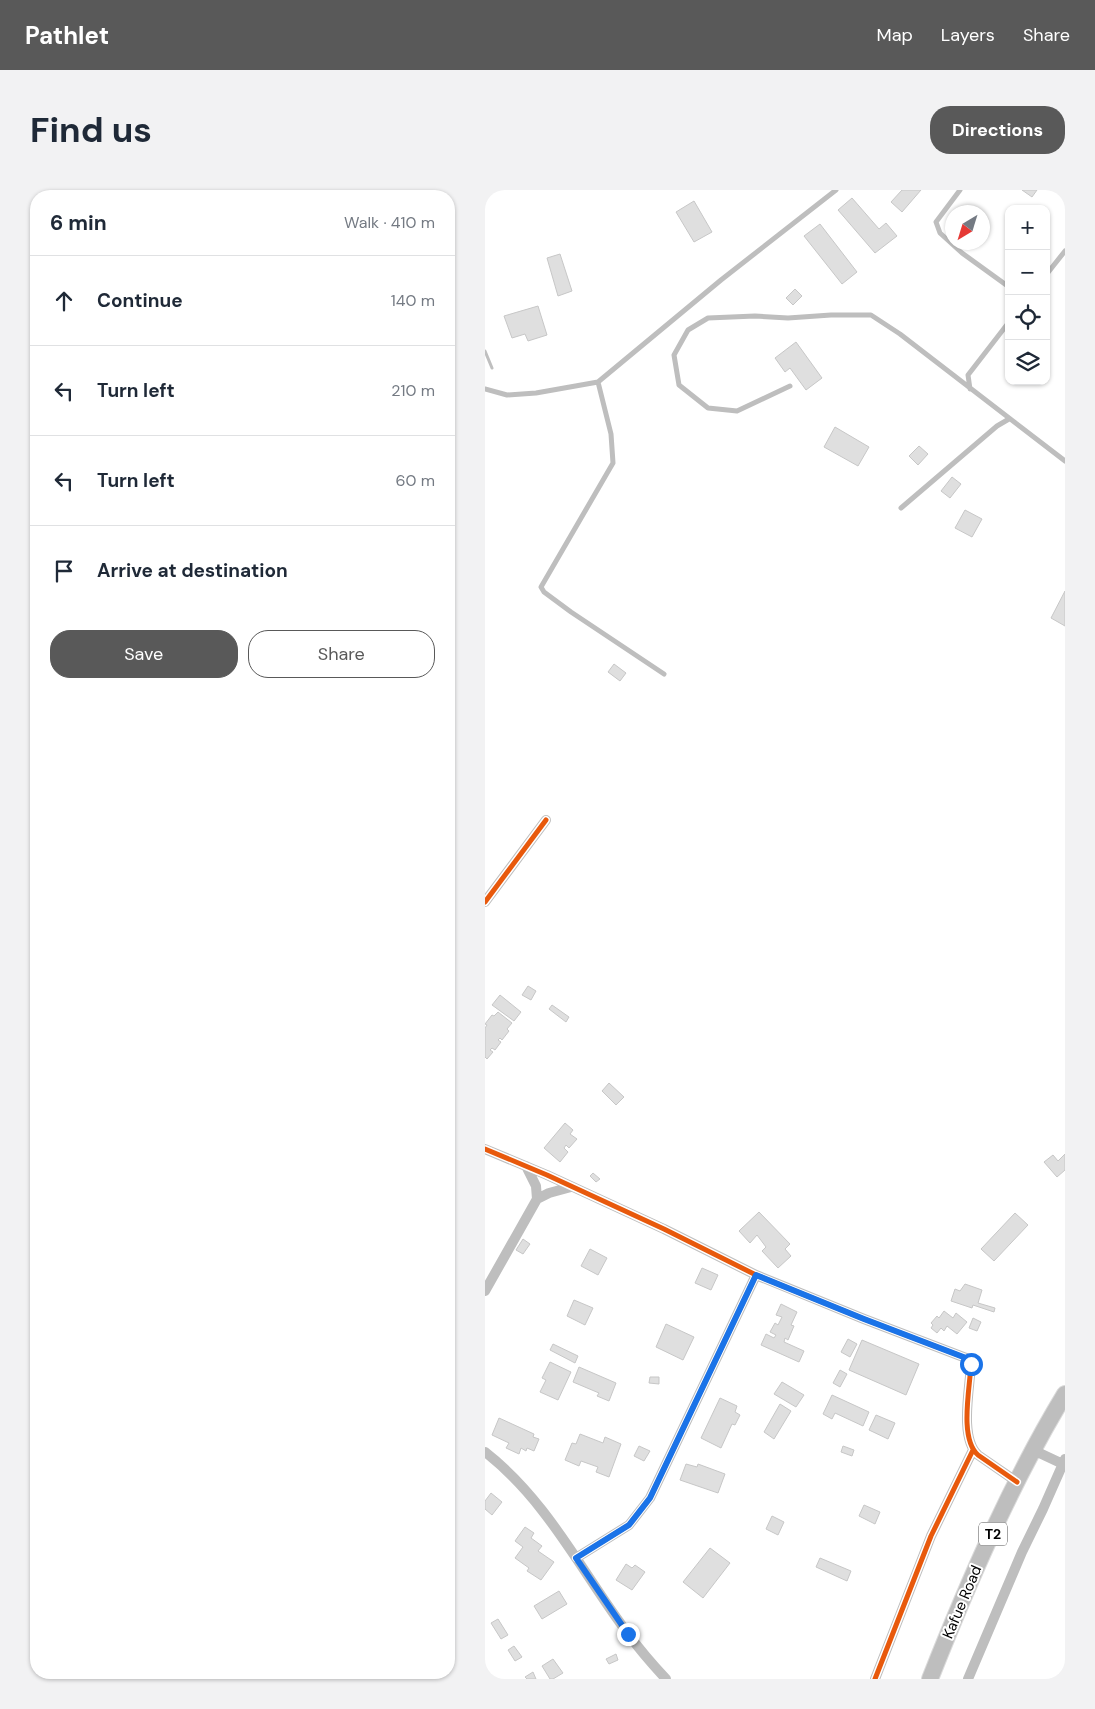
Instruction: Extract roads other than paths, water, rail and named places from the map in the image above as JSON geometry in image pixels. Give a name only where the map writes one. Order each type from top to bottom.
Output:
[{"type":"highway","name":"Kafue Road","points":[[930,1679],[961,1601],[1017,1482],[1065,1394]]},
{"type":"street","points":[[485,902],[546,820]]},
{"type":"street","points":[[485,1149],[678,1236],[756,1275],[966,1358],[971,1364],[967,1422],[969,1443],[973,1450],[1017,1482]]},
{"type":"street","points":[[485,1291],[537,1199],[536,1186],[525,1166]]},
{"type":"street","points":[[537,1199],[571,1187]]},
{"type":"street","points":[[576,1558],[629,1525],[650,1498],[756,1275]]},
{"type":"street","points":[[875,1679],[931,1536],[973,1450]]},
{"type":"street","points":[[968,1679],[1022,1552],[1064,1462],[1033,1450]]},
{"type":"street","points":[[485,1452],[523,1485],[628,1634],[666,1679]]},
{"type":"lane","points":[[485,389],[507,395],[536,393],[598,382],[721,280],[836,190]]},
{"type":"lane","points":[[960,190],[936,222],[940,233],[962,253],[1005,284]]},
{"type":"lane","points":[[1050,269],[1065,251]]},
{"type":"lane","points":[[790,386],[737,412],[708,408],[679,385],[674,355],[688,330],[708,318],[871,315],[900,334],[1065,461]]},
{"type":"lane","points":[[970,389],[968,376],[1005,327]]},
{"type":"lane","points":[[598,382],[611,434],[613,463],[541,586],[544,592],[571,612],[664,674]]},
{"type":"lane","points":[[901,508],[997,426],[1009,419]]},
{"type":"waterway","points":[[485,351],[492,368]]}]
